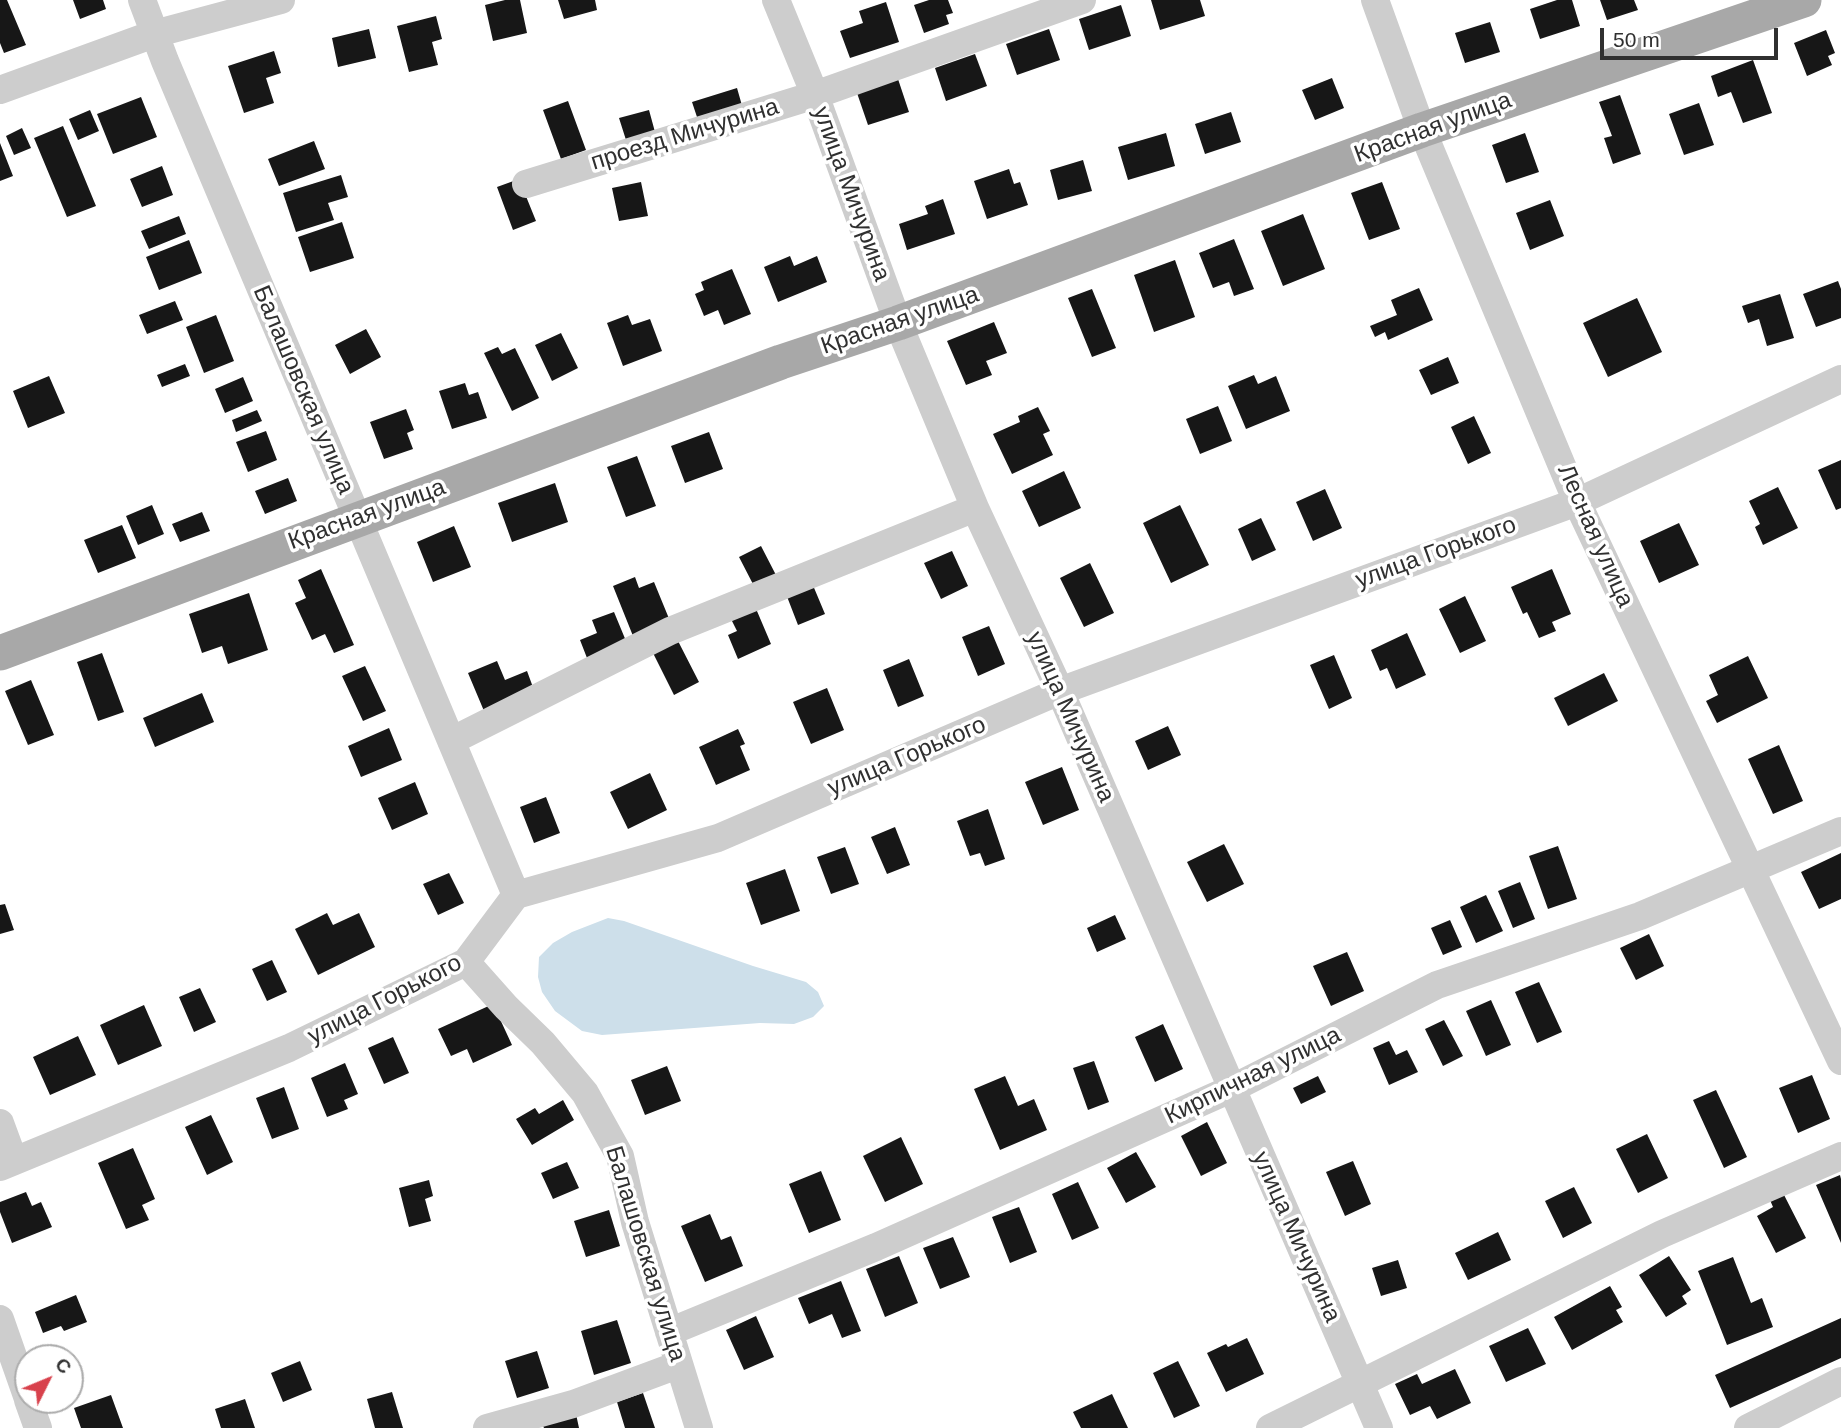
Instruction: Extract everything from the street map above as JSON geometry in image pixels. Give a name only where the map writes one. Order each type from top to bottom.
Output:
[{"type":"main road","name":"Красная улица","points":[[0,653],[781,362],[898,323],[1422,130],[1804,0]]},
{"type":"street","name":"Балашовская улица","points":[[142,0],[516,895]]},
{"type":"street","points":[[0,90],[154,34],[281,0]]},
{"type":"street","name":"улица Мичурина","points":[[776,0],[898,323],[975,508],[1060,691],[1379,1428]]},
{"type":"street","name":"проезд Мичурина","points":[[526,184],[814,95],[1082,0]]},
{"type":"street","name":"Лесная улица","points":[[1375,0],[1422,130],[1577,502],[1841,1061]]},
{"type":"street","name":"улица Горького","points":[[7,1164],[289,1048],[466,962],[516,895],[718,838],[1060,691],[1577,502],[1841,379]]},
{"type":"street","points":[[451,741],[670,631],[975,508]]},
{"type":"street","name":"Кирпичная улица","points":[[669,1332],[876,1247],[1231,1089],[1437,985],[1640,916],[1841,831]]},
{"type":"street","name":"Балашовская улица","points":[[466,962],[543,1043],[585,1093],[620,1156],[635,1222],[699,1428]]},
{"type":"street","points":[[0,1124],[7,1164]]},
{"type":"street","points":[[1270,1428],[1662,1234],[1841,1156]]},
{"type":"street","points":[[0,1319],[14,1360]]},
{"type":"street","points":[[487,1428],[573,1404],[678,1365]]},
{"type":"street","points":[[1748,1428],[1841,1381]]},
{"type":"water","points":[[608,918],[806,982],[818,992],[824,1006],[813,1017],[794,1024],[760,1023],[602,1035],[582,1031],[555,1011],[542,992],[538,977],[539,957],[553,943],[572,932]]},
{"type":"building","points":[[0,0],[7,0],[26,45],[4,53],[0,43]]},
{"type":"building","points":[[73,0],[103,0],[106,9],[80,19]]},
{"type":"building","points":[[505,0],[520,0],[527,33],[493,41],[485,5]]},
{"type":"building","points":[[558,0],[595,0],[597,10],[564,19]]},
{"type":"building","points":[[929,0],[948,0],[953,13],[946,15],[949,24],[924,33],[914,5]]},
{"type":"building","points":[[1151,0],[1200,0],[1205,16],[1160,30]]},
{"type":"building","points":[[1557,0],[1572,0],[1580,26],[1540,39],[1530,9]]},
{"type":"building","points":[[1600,0],[1634,0],[1638,10],[1607,20]]},
{"type":"building","points":[[886,2],[899,42],[850,58],[840,31],[863,23],[859,11]]},
{"type":"building","points":[[1121,5],[1131,36],[1089,50],[1079,19]]},
{"type":"building","points":[[436,16],[442,39],[432,42],[438,65],[409,72],[397,26]]},
{"type":"building","points":[[1490,22],[1500,52],[1465,63],[1455,33]]},
{"type":"building","points":[[369,29],[376,58],[338,67],[332,38]]},
{"type":"building","points":[[1049,29],[1060,60],[1017,75],[1006,44]]},
{"type":"building","points":[[1826,30],[1835,53],[1828,56],[1832,65],[1807,76],[1794,43]]},
{"type":"building","points":[[274,51],[281,73],[266,78],[274,103],[244,113],[228,66]]},
{"type":"building","points":[[975,54],[987,86],[946,101],[935,68]]},
{"type":"building","points":[[1753,60],[1772,113],[1743,123],[1731,92],[1718,97],[1711,76]]},
{"type":"building","points":[[1332,78],[1344,108],[1315,120],[1302,90]]},
{"type":"building","points":[[898,79],[909,112],[868,125],[857,93]]},
{"type":"building","points":[[737,88],[743,109],[699,123],[692,102]]},
{"type":"building","points":[[1620,95],[1641,154],[1613,164],[1604,138],[1612,136],[1599,102]]},
{"type":"building","points":[[141,97],[157,137],[113,154],[97,114]]},
{"type":"building","points":[[568,101],[586,150],[561,159],[543,110]]},
{"type":"building","points":[[1699,103],[1714,145],[1684,155],[1669,114]]},
{"type":"building","points":[[90,110],[99,131],[78,140],[69,119]]},
{"type":"building","points":[[649,110],[655,132],[626,140],[619,118]]},
{"type":"building","points":[[1231,112],[1241,142],[1205,154],[1195,124]]},
{"type":"building","points":[[63,126],[96,206],[67,217],[34,138]]},
{"type":"building","points":[[22,128],[31,148],[14,155],[6,136]]},
{"type":"building","points":[[1166,133],[1175,166],[1128,180],[1118,147]]},
{"type":"building","points":[[1525,133],[1539,172],[1506,183],[1492,145]]},
{"type":"building","points":[[314,141],[325,169],[279,186],[268,159]]},
{"type":"building","points":[[0,143],[13,176],[0,181]]},
{"type":"building","points":[[1083,160],[1092,191],[1058,200],[1050,170]]},
{"type":"building","points":[[162,166],[173,195],[142,207],[130,179]]},
{"type":"building","points":[[1009,169],[1014,184],[1020,182],[1028,205],[987,219],[974,181]]},
{"type":"building","points":[[341,175],[348,197],[328,203],[334,220],[296,232],[283,193]]},
{"type":"building","points":[[519,179],[536,221],[513,230],[497,187]]},
{"type":"building","points":[[641,182],[648,216],[619,221],[612,188]]},
{"type":"building","points":[[1382,182],[1400,229],[1369,240],[1351,193]]},
{"type":"building","points":[[943,199],[955,234],[907,250],[899,224],[928,214],[925,206]]},
{"type":"building","points":[[1550,200],[1564,236],[1530,250],[1516,213]]},
{"type":"building","points":[[1303,214],[1325,269],[1283,286],[1261,231]]},
{"type":"building","points":[[179,216],[186,234],[149,249],[141,231]]},
{"type":"building","points":[[342,222],[354,258],[310,272],[298,237]]},
{"type":"building","points":[[1234,239],[1254,289],[1234,296],[1229,282],[1213,288],[1199,253]]},
{"type":"building","points":[[189,240],[202,273],[159,290],[146,257]]},
{"type":"building","points":[[790,256],[794,266],[817,256],[827,282],[778,302],[764,267]]},
{"type":"building","points":[[1175,260],[1195,317],[1154,332],[1134,275]]},
{"type":"building","points":[[732,269],[751,314],[724,325],[718,310],[704,316],[695,294],[704,290],[701,282]]},
{"type":"building","points":[[1838,281],[1841,289],[1841,318],[1816,327],[1803,294]]},
{"type":"building","points":[[1419,288],[1433,320],[1388,340],[1385,332],[1375,337],[1370,326],[1397,315],[1391,300]]},
{"type":"building","points":[[1092,289],[1116,348],[1092,357],[1068,298]]},
{"type":"building","points":[[1780,294],[1794,338],[1767,346],[1759,319],[1748,323],[1742,306]]},
{"type":"building","points":[[1637,298],[1662,352],[1608,377],[1583,323]]},
{"type":"building","points":[[175,301],[183,320],[147,334],[139,315]]},
{"type":"building","points":[[216,315],[234,361],[204,373],[186,327]]},
{"type":"building","points":[[628,315],[632,325],[650,319],[662,351],[623,366],[607,323]]},
{"type":"building","points":[[994,322],[1007,353],[986,361],[992,375],[966,385],[947,341]]},
{"type":"building","points":[[366,329],[381,357],[350,374],[335,345]]},
{"type":"building","points":[[561,333],[578,368],[552,381],[535,345]]},
{"type":"building","points":[[498,347],[502,354],[515,348],[539,398],[512,411],[484,353]]},
{"type":"building","points":[[1448,357],[1459,383],[1431,395],[1419,370]]},
{"type":"building","points":[[185,364],[190,376],[162,387],[157,375]]},
{"type":"building","points":[[1254,375],[1258,384],[1276,376],[1290,411],[1246,429],[1228,386]]},
{"type":"building","points":[[49,376],[65,413],[28,428],[13,391]]},
{"type":"building","points":[[243,377],[253,401],[225,413],[215,389]]},
{"type":"building","points":[[465,383],[469,395],[478,392],[487,418],[452,429],[439,391]]},
{"type":"building","points":[[1218,406],[1232,441],[1200,454],[1186,419]]},
{"type":"building","points":[[1038,407],[1050,431],[1043,434],[1053,455],[1012,474],[993,434],[1020,422],[1018,416]]},
{"type":"building","points":[[406,409],[414,430],[407,433],[413,449],[384,459],[370,422]]},
{"type":"building","points":[[257,410],[262,421],[236,432],[232,420]]},
{"type":"building","points":[[1474,416],[1491,453],[1468,464],[1451,427]]},
{"type":"building","points":[[266,431],[277,460],[248,472],[236,442]]},
{"type":"building","points":[[709,432],[723,469],[685,483],[671,446]]},
{"type":"building","points":[[637,456],[656,506],[626,517],[607,467]]},
{"type":"building","points":[[1841,460],[1841,508],[1836,510],[1818,470]]},
{"type":"building","points":[[1064,471],[1081,508],[1039,527],[1022,491]]},
{"type":"building","points":[[288,478],[297,501],[265,514],[255,491]]},
{"type":"building","points":[[555,483],[568,522],[512,542],[498,503]]},
{"type":"building","points":[[1778,487],[1798,528],[1763,545],[1755,527],[1760,524],[1749,501]]},
{"type":"building","points":[[1325,489],[1342,528],[1313,541],[1296,502]]},
{"type":"building","points":[[152,505],[164,534],[138,545],[126,516]]},
{"type":"building","points":[[1180,505],[1209,565],[1171,583],[1143,523]]},
{"type":"building","points":[[202,512],[210,531],[180,542],[172,524]]},
{"type":"building","points":[[1261,518],[1276,550],[1252,561],[1238,529]]},
{"type":"building","points":[[1679,523],[1699,565],[1659,583],[1640,541]]},
{"type":"building","points":[[122,525],[136,558],[98,573],[84,540]]},
{"type":"building","points":[[454,526],[471,567],[433,582],[417,542]]},
{"type":"building","points":[[761,546],[777,577],[755,588],[739,557]]},
{"type":"building","points":[[952,551],[968,586],[941,599],[924,563]]},
{"type":"building","points":[[1090,563],[1114,613],[1084,627],[1060,578]]},
{"type":"building","points":[[321,569],[354,645],[334,653],[325,634],[312,640],[295,603],[306,598],[298,580]]},
{"type":"building","points":[[1552,569],[1571,614],[1552,622],[1556,631],[1539,638],[1527,612],[1523,614],[1511,587]]},
{"type":"building","points":[[635,577],[639,588],[654,582],[670,621],[633,636],[613,586]]},
{"type":"building","points":[[812,583],[825,614],[798,625],[786,594]]},
{"type":"building","points":[[249,593],[268,650],[228,664],[222,646],[202,653],[189,614]]},
{"type":"building","points":[[1465,596],[1486,641],[1460,653],[1439,609]]},
{"type":"building","points":[[754,604],[771,644],[738,659],[728,635],[737,631],[729,615]]},
{"type":"building","points":[[614,612],[626,641],[587,658],[580,640],[597,633],[592,620]]},
{"type":"building","points":[[989,626],[1005,664],[978,676],[962,637]]},
{"type":"building","points":[[1407,633],[1426,675],[1396,689],[1387,668],[1380,671],[1371,650]]},
{"type":"building","points":[[678,641],[699,682],[674,695],[653,653]]},
{"type":"building","points":[[102,653],[124,712],[98,721],[77,662]]},
{"type":"building","points":[[1334,655],[1352,698],[1329,709],[1310,665]]},
{"type":"building","points":[[1748,656],[1768,698],[1717,723],[1706,701],[1718,695],[1709,675]]},
{"type":"building","points":[[909,659],[924,696],[898,707],[883,670]]},
{"type":"building","points":[[497,661],[505,680],[527,671],[534,690],[484,711],[468,673]]},
{"type":"building","points":[[365,666],[386,711],[363,721],[342,676]]},
{"type":"building","points":[[1604,673],[1618,701],[1568,726],[1554,698]]},
{"type":"building","points":[[31,680],[54,735],[28,745],[5,691]]},
{"type":"building","points":[[827,688],[844,730],[811,744],[793,702]]},
{"type":"building","points":[[202,693],[214,722],[155,747],[143,718]]},
{"type":"building","points":[[1168,726],[1181,755],[1148,770],[1135,741]]},
{"type":"building","points":[[389,728],[402,760],[361,777],[348,746]]},
{"type":"building","points":[[738,729],[745,744],[740,746],[750,770],[716,785],[699,747]]},
{"type":"building","points":[[1779,745],[1803,801],[1773,814],[1748,759]]},
{"type":"building","points":[[1062,767],[1079,810],[1043,825],[1025,782]]},
{"type":"building","points":[[650,773],[667,810],[628,829],[610,792]]},
{"type":"building","points":[[415,782],[428,814],[392,830],[378,798]]},
{"type":"building","points":[[546,797],[560,833],[534,843],[520,807]]},
{"type":"building","points":[[988,809],[1005,859],[985,866],[980,853],[970,856],[957,821]]},
{"type":"building","points":[[895,827],[910,865],[887,874],[871,837]]},
{"type":"building","points":[[1224,844],[1244,884],[1207,902],[1187,862]]},
{"type":"building","points":[[1558,846],[1577,899],[1548,909],[1529,856]]},
{"type":"building","points":[[845,847],[859,884],[831,894],[817,857]]},
{"type":"building","points":[[1841,853],[1841,899],[1819,909],[1801,872]]},
{"type":"building","points":[[785,869],[800,911],[761,925],[746,883]]},
{"type":"building","points":[[449,873],[464,903],[438,915],[423,884]]},
{"type":"building","points":[[1520,882],[1535,919],[1513,928],[1498,891]]},
{"type":"building","points":[[1486,895],[1503,931],[1476,943],[1460,907]]},
{"type":"building","points":[[5,904],[14,930],[0,934],[0,905]]},
{"type":"building","points":[[327,913],[333,925],[359,913],[375,947],[318,975],[295,929]]},
{"type":"building","points":[[1115,915],[1126,939],[1097,952],[1087,928]]},
{"type":"building","points":[[1450,920],[1462,947],[1443,955],[1431,928]]},
{"type":"building","points":[[1649,934],[1664,966],[1636,980],[1620,948]]},
{"type":"building","points":[[1347,952],[1364,991],[1331,1006],[1313,966]]},
{"type":"building","points":[[272,960],[287,992],[267,1001],[252,969]]},
{"type":"building","points":[[1539,982],[1562,1032],[1537,1043],[1515,992]]},
{"type":"building","points":[[200,988],[216,1022],[194,1032],[179,997]]},
{"type":"building","points":[[1491,1000],[1511,1045],[1486,1056],[1466,1011]]},
{"type":"building","points":[[493,1004],[512,1045],[473,1063],[467,1049],[451,1056],[438,1029]]},
{"type":"building","points":[[144,1005],[162,1046],[118,1065],[100,1025]]},
{"type":"building","points":[[1444,1020],[1463,1056],[1443,1066],[1425,1029]]},
{"type":"building","points":[[1163,1024],[1183,1069],[1155,1082],[1135,1037]]},
{"type":"building","points":[[78,1036],[96,1075],[50,1095],[33,1057]]},
{"type":"building","points":[[393,1037],[409,1073],[384,1084],[368,1048]]},
{"type":"building","points":[[1389,1041],[1396,1055],[1407,1050],[1418,1072],[1389,1085],[1373,1048]]},
{"type":"building","points":[[1094,1061],[1109,1102],[1088,1110],[1073,1068]]},
{"type":"building","points":[[345,1063],[358,1094],[344,1100],[348,1109],[327,1117],[311,1078]]},
{"type":"building","points":[[667,1066],[681,1101],[645,1115],[631,1080]]},
{"type":"building","points":[[1812,1075],[1830,1119],[1798,1133],[1779,1088]]},
{"type":"building","points":[[1005,1076],[1018,1106],[1034,1099],[1047,1130],[1000,1150],[974,1089]]},
{"type":"building","points":[[1318,1076],[1326,1092],[1301,1104],[1293,1088]]},
{"type":"building","points":[[284,1087],[299,1129],[272,1139],[256,1098]]},
{"type":"building","points":[[1716,1090],[1747,1157],[1724,1168],[1693,1100]]},
{"type":"building","points":[[563,1100],[574,1120],[532,1145],[516,1119],[535,1108],[539,1114]]},
{"type":"building","points":[[211,1115],[233,1162],[207,1175],[185,1127]]},
{"type":"building","points":[[1207,1122],[1227,1163],[1201,1176],[1181,1136]]},
{"type":"building","points":[[1647,1134],[1668,1178],[1638,1193],[1616,1149]]},
{"type":"building","points":[[901,1137],[923,1184],[885,1202],[863,1156]]},
{"type":"building","points":[[133,1148],[155,1199],[142,1205],[149,1220],[126,1229],[98,1163]]},
{"type":"building","points":[[1136,1152],[1156,1187],[1126,1203],[1107,1168]]},
{"type":"building","points":[[1353,1161],[1371,1204],[1345,1216],[1326,1172]]},
{"type":"building","points":[[567,1162],[579,1188],[553,1199],[541,1173]]},
{"type":"building","points":[[821,1171],[841,1220],[809,1233],[789,1184]]},
{"type":"building","points":[[1840,1175],[1841,1179],[1841,1243],[1816,1185]]},
{"type":"building","points":[[429,1180],[433,1196],[425,1199],[431,1221],[409,1227],[399,1188]]},
{"type":"building","points":[[1078,1182],[1099,1228],[1072,1240],[1052,1194]]},
{"type":"building","points":[[1574,1187],[1592,1223],[1563,1238],[1545,1201]]},
{"type":"building","points":[[26,1192],[32,1206],[41,1202],[52,1227],[12,1243],[0,1212],[0,1202]]},
{"type":"building","points":[[1783,1193],[1806,1238],[1776,1253],[1757,1216],[1773,1207],[1770,1200]]},
{"type":"building","points":[[1019,1207],[1037,1252],[1010,1263],[992,1217]]},
{"type":"building","points":[[609,1210],[620,1246],[586,1257],[574,1221]]},
{"type":"building","points":[[710,1214],[721,1240],[731,1236],[743,1266],[705,1282],[681,1226]]},
{"type":"building","points":[[1498,1232],[1511,1260],[1468,1280],[1455,1253]]},
{"type":"building","points":[[953,1237],[970,1277],[940,1289],[923,1248]]},
{"type":"building","points":[[899,1256],[918,1303],[885,1317],[866,1269]]},
{"type":"building","points":[[1669,1256],[1691,1290],[1682,1296],[1687,1304],[1666,1317],[1639,1275]]},
{"type":"building","points":[[1733,1257],[1751,1303],[1762,1298],[1773,1327],[1727,1345],[1698,1271]]},
{"type":"building","points":[[1398,1260],[1407,1288],[1381,1296],[1372,1268]]},
{"type":"building","points":[[841,1281],[861,1331],[842,1338],[832,1314],[809,1324],[798,1298]]},
{"type":"building","points":[[1610,1286],[1622,1307],[1616,1310],[1623,1322],[1572,1350],[1554,1317]]},
{"type":"building","points":[[76,1295],[87,1322],[64,1331],[61,1326],[43,1333],[35,1312]]},
{"type":"building","points":[[756,1316],[774,1357],[744,1370],[726,1330]]},
{"type":"building","points":[[1841,1318],[1841,1358],[1730,1408],[1715,1375]]},
{"type":"building","points":[[617,1320],[631,1363],[594,1375],[581,1331]]},
{"type":"building","points":[[1528,1328],[1546,1364],[1506,1382],[1489,1346]]},
{"type":"building","points":[[1247,1338],[1264,1374],[1226,1392],[1207,1353]]},
{"type":"building","points":[[537,1351],[549,1388],[517,1398],[505,1361]]},
{"type":"building","points":[[300,1361],[312,1390],[283,1402],[271,1373]]},
{"type":"building","points":[[1178,1361],[1200,1406],[1174,1418],[1153,1373]]},
{"type":"building","points":[[1455,1369],[1471,1403],[1437,1419],[1430,1406],[1410,1415],[1395,1384],[1417,1374],[1422,1384]]},
{"type":"building","points":[[392,1392],[403,1428],[375,1428],[367,1399]]},
{"type":"building","points":[[643,1393],[655,1428],[625,1428],[617,1402]]},
{"type":"building","points":[[1112,1394],[1128,1428],[1081,1428],[1073,1412]]},
{"type":"building","points":[[111,1395],[123,1428],[81,1428],[76,1414],[84,1414],[84,1404]]},
{"type":"building","points":[[245,1399],[255,1428],[221,1428],[215,1409]]},
{"type":"building","points":[[576,1414],[579,1428],[544,1428],[542,1424]]}]
